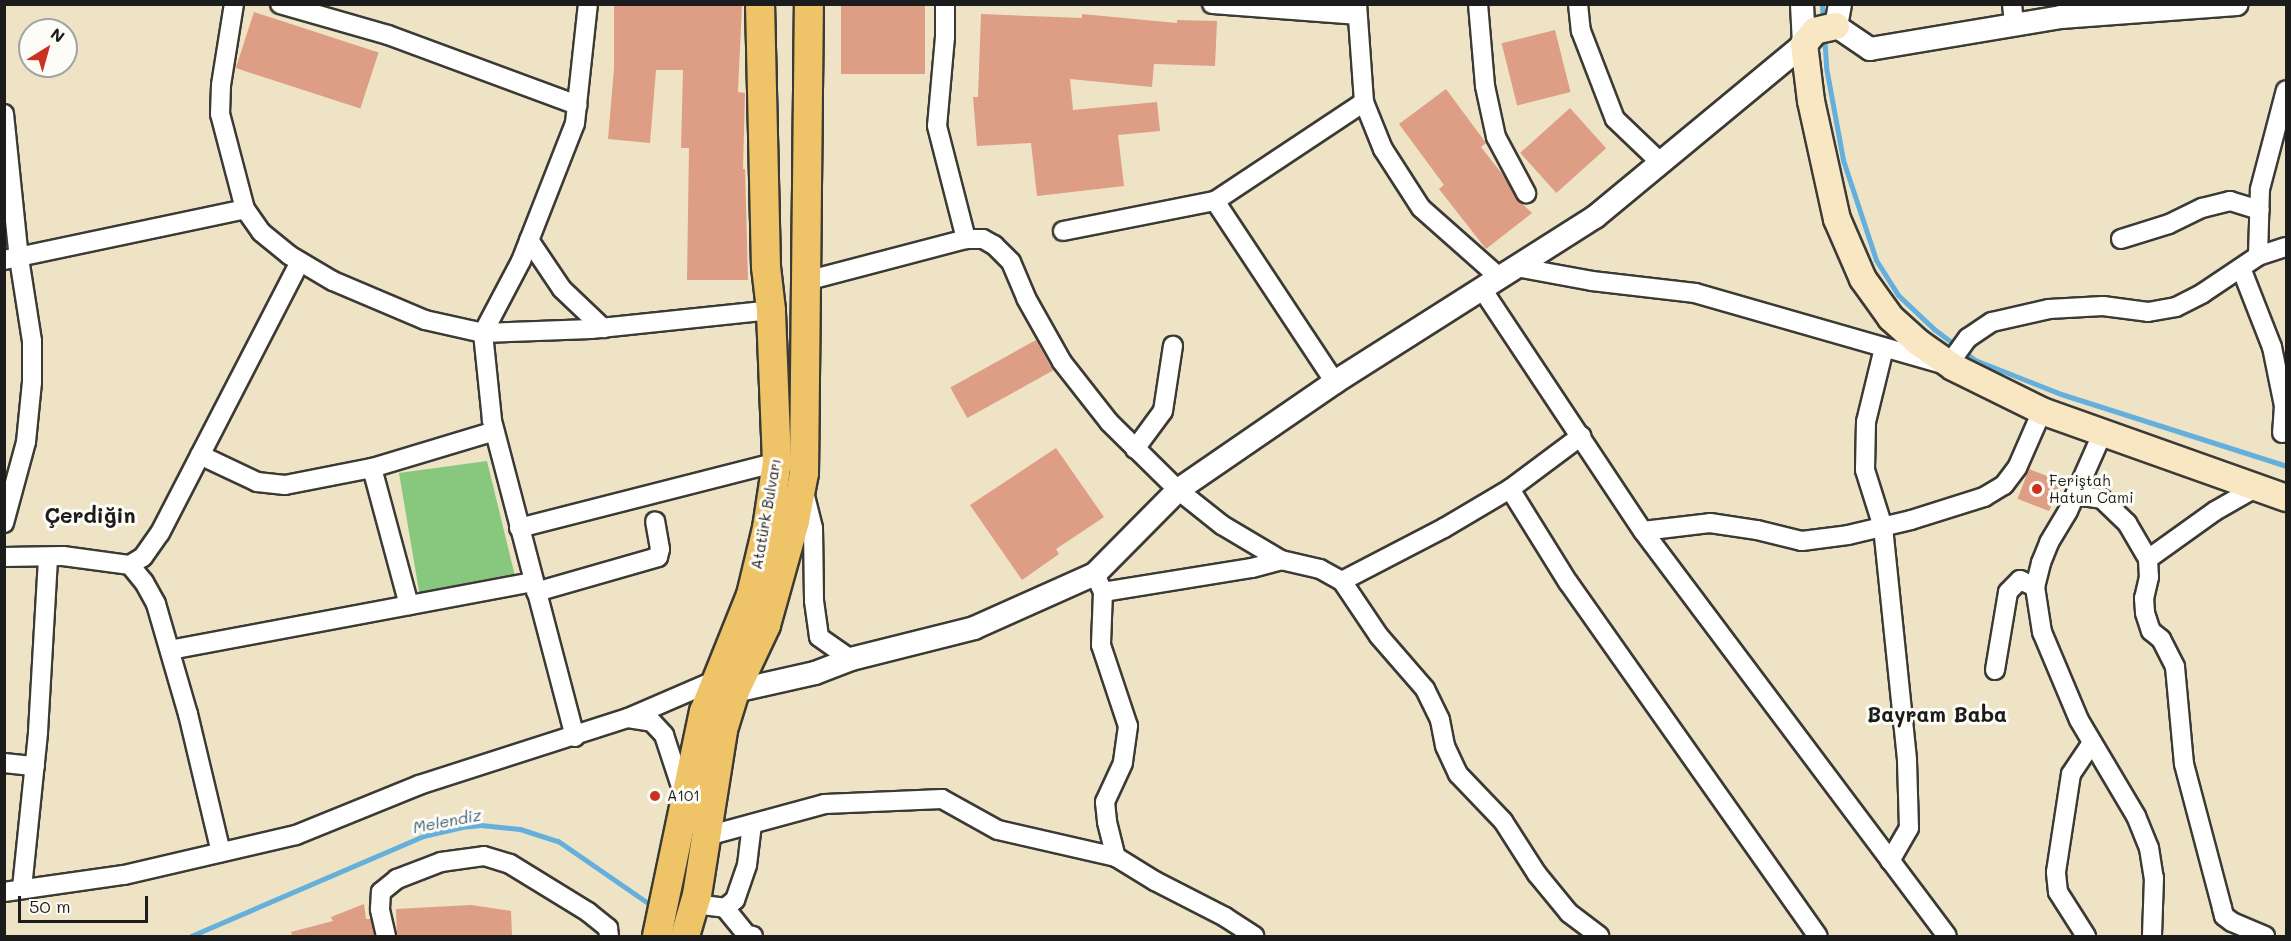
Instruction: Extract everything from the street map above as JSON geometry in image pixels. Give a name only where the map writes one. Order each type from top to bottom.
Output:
[{"type":"main road","name":"Atatürk Bulvarı","points":[[686,936],[707,836],[723,730],[725,686],[767,528],[777,462],[771,310],[766,267],[759,4]]},
{"type":"main road","name":"Atatürk Bulvarı","points":[[657,936],[704,712],[725,686],[766,625],[795,521],[802,483],[809,4]]},
{"type":"main road","points":[[1824,26],[1811,101],[1837,219],[1863,279],[1891,318],[1919,343],[2042,411],[2286,498]]},
{"type":"street","points":[[234,4],[221,85],[220,114],[245,209],[261,232],[300,262],[333,281],[425,320],[483,333],[603,327],[771,310]]},
{"type":"street","points":[[280,4],[388,35],[577,105]]},
{"type":"street","points":[[575,737],[495,431],[483,333],[529,240],[575,123],[588,4]]},
{"type":"street","points":[[945,4],[945,37],[937,126],[966,239]]},
{"type":"street","points":[[1212,4],[1357,10],[1364,102],[1383,149],[1421,208],[1499,278],[1581,436],[1643,531],[1947,936]]},
{"type":"street","points":[[1478,4],[1485,86],[1496,137],[1526,193]]},
{"type":"street","points":[[1578,4],[1581,31],[1615,119],[1660,163]]},
{"type":"street","points":[[1802,4],[1824,26],[1870,49],[2013,14],[2061,17],[2237,4]]},
{"type":"street","points":[[1116,857],[1107,822],[1105,802],[1123,763],[1128,726],[1101,645],[1099,583],[1178,490],[1335,382],[1595,217],[1824,26]]},
{"type":"street","points":[[2258,256],[2260,189],[2286,90]]},
{"type":"street","points":[[1063,231],[1215,201],[1364,102]]},
{"type":"street","points":[[4,114],[12,259],[32,341],[32,382],[26,442],[4,523]]},
{"type":"street","points":[[1215,201],[1335,382]]},
{"type":"street","points":[[2121,239],[2169,224],[2202,208],[2230,201],[2260,210]]},
{"type":"street","points":[[12,259],[245,209]]},
{"type":"street","points":[[806,281],[966,239],[983,239],[994,245],[1011,262],[1026,298],[1062,362],[1109,422],[1135,449],[1178,490],[1222,525],[1281,560],[1320,569],[1342,581],[1379,636],[1425,689],[1440,720],[1445,746],[1458,774],[1503,821],[1537,874],[1569,913],[1599,936]]},
{"type":"street","points":[[529,240],[562,289],[603,327]]},
{"type":"street","points":[[1499,278],[1592,281],[1695,293],[1884,348],[1954,362],[1968,338],[1992,322],[2049,309],[2103,306],[2148,312],[2176,307],[2203,293],[2258,256],[2286,247]]},
{"type":"street","points":[[4,557],[48,557],[129,565],[143,557],[160,533],[300,262]]},
{"type":"street","points":[[2241,268],[2272,346],[2284,406],[2282,433]]},
{"type":"street","points":[[1135,449],[1163,411],[1173,346]]},
{"type":"street","points":[[1884,348],[1866,422],[1865,470],[1883,526],[1907,761],[1909,828],[1890,861]]},
{"type":"street","points":[[1643,531],[1710,523],[1757,530],[1802,541],[1848,535],[1984,497],[2004,485],[2017,468],[2042,411]]},
{"type":"street","points":[[200,455],[268,485],[285,485],[372,468],[495,431]]},
{"type":"street","points":[[2103,432],[2075,495],[2041,562],[2036,587],[2042,632],[2079,720],[2136,816],[2149,848],[2154,878],[2152,936]]},
{"type":"street","points":[[1342,581],[1444,528],[1510,489],[1581,436]]},
{"type":"street","points":[[519,528],[777,462]]},
{"type":"street","points":[[372,468],[409,605]]},
{"type":"street","points":[[802,483],[813,528],[814,601],[819,637],[851,659]]},
{"type":"street","points":[[2148,559],[2215,511],[2257,487]]},
{"type":"street","points":[[1510,489],[1568,582],[1818,936]]},
{"type":"street","points":[[2075,495],[2102,499],[2127,523],[2148,559],[2149,577],[2144,598],[2145,613],[2151,631],[2161,639],[2175,667],[2184,764],[2224,916],[2232,922],[2265,936]]},
{"type":"street","points":[[170,650],[409,605],[534,587],[658,557],[660,549],[656,521]]},
{"type":"street","points":[[48,557],[35,766],[14,890],[124,875],[296,835],[419,785],[575,737],[725,686],[815,673],[851,659],[974,628],[1099,583],[1252,568],[1281,560]]},
{"type":"street","points":[[129,565],[144,582],[156,604],[188,714],[221,852]]},
{"type":"street","points":[[1995,670],[2008,592],[2020,580],[2036,587]]},
{"type":"street","points":[[628,718],[652,722],[664,735],[685,797]]},
{"type":"street","points":[[2085,936],[2058,892],[2056,872],[2071,774],[2092,743]]},
{"type":"street","points":[[4,763],[35,766]]},
{"type":"street","points":[[707,836],[825,804],[942,799],[998,830],[1116,857],[1155,881],[1225,917],[1254,936]]},
{"type":"street","points":[[725,908],[735,900],[747,865],[752,824]]},
{"type":"street","points":[[386,936],[380,909],[381,892],[397,879],[441,862],[484,856],[510,864],[588,912],[608,928],[609,936]]},
{"type":"street","points":[[695,899],[725,908],[747,934],[753,936]]},
{"type":"green space","points":[[487,461],[515,576],[420,597],[399,473]]},
{"type":"building","points":[[614,4],[742,4],[738,92],[745,93],[743,169],[745,169],[748,280],[687,280],[689,148],[681,148],[683,70],[656,70],[650,143],[608,139],[614,68]]},
{"type":"building","points":[[841,4],[925,4],[925,74],[841,74]]},
{"type":"building","points":[[254,12],[379,52],[360,109],[236,68]]},
{"type":"building","points":[[981,14],[1082,18],[1082,14],[1177,23],[1177,20],[1217,21],[1215,66],[1154,64],[1152,87],[1070,79],[1073,110],[1157,102],[1160,131],[1118,135],[1124,186],[1037,196],[1031,143],[977,146],[973,97],[978,97]]},
{"type":"building","points":[[1555,30],[1570,92],[1517,105],[1502,43]]},
{"type":"building","points":[[1446,89],[1486,143],[1481,147],[1506,179],[1516,198],[1532,213],[1486,249],[1439,189],[1444,185],[1399,124]]},
{"type":"building","points":[[1570,108],[1606,148],[1556,193],[1520,153]]},
{"type":"building","points":[[1036,340],[1053,371],[967,418],[950,388]]},
{"type":"building","points":[[1056,448],[1104,517],[1056,549],[1059,554],[1022,580],[970,505]]},
{"type":"building","name":"Feriştah Hatun Cami","points":[[2029,469],[2061,481],[2049,511],[2018,499]]},
{"type":"building","points":[[364,904],[366,919],[371,919],[375,936],[292,936],[291,932],[333,921],[331,917]]},
{"type":"building","points":[[471,905],[511,911],[512,936],[397,936],[396,909]]},
{"type":"waterway","points":[[1822,4],[1823,23]]},
{"type":"waterway","points":[[1824,35],[1826,67],[1843,160],[1876,260],[1898,295],[1934,329],[1975,360],[2061,394],[2286,466]]},
{"type":"waterway","name":"Melendiz","points":[[191,936],[423,836],[481,825],[520,829],[558,841],[655,908]]},
{"type":"place","name":"Feriştah Hatun Cami","points":[[2037,489]]},
{"type":"place","name":"A101","points":[[655,796]]},
{"type":"district","name":"Çerdiğin","points":[[90,515]]},
{"type":"district","name":"Bayram Baba","points":[[1937,714]]}]
